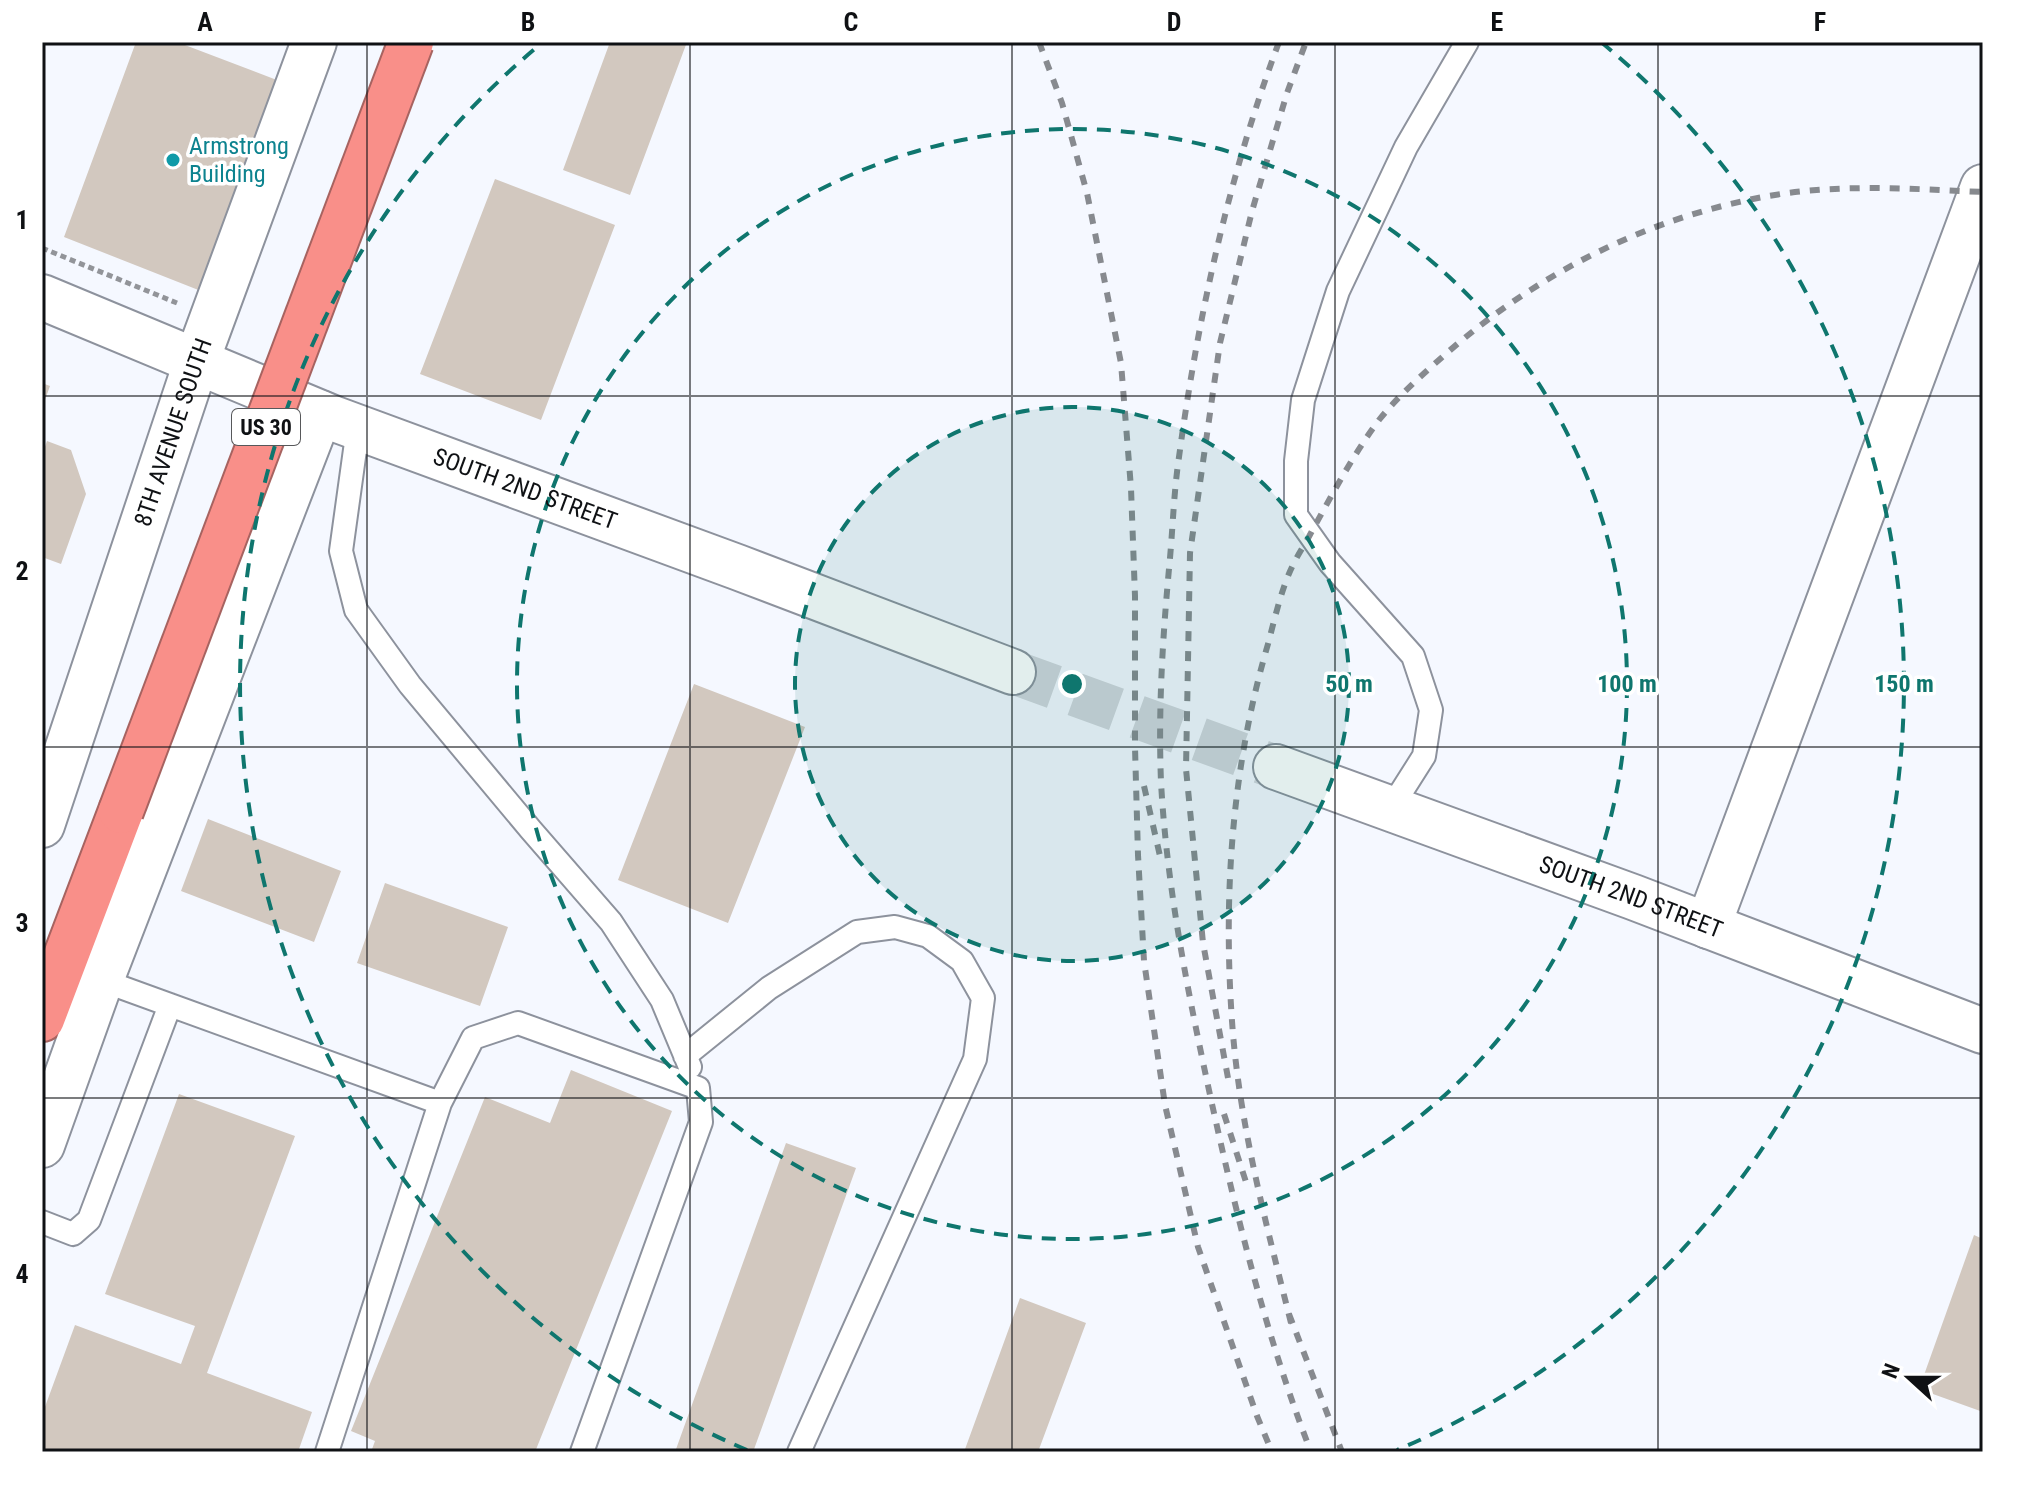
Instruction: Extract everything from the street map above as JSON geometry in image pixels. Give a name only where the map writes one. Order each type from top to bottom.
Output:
[{"type":"highway","name":"US 30","points":[[42,1019],[411,42]]},
{"type":"street","name":"8TH AVENUE SOUTH","points":[[42,825],[197,360],[314,42]]},
{"type":"street","points":[[1708,926],[1983,187]]},
{"type":"street","name":"SOUTH 2ND STREET","points":[[42,297],[339,420],[1013,672]]},
{"type":"street","points":[[42,1145],[101,980],[339,420]]},
{"type":"street","name":"SOUTH 2ND STREET","points":[[1276,767],[1983,1031]]},
{"type":"lane","points":[[1391,808],[1424,756],[1431,710],[1413,656],[1330,563],[1296,515],[1296,461],[1303,400],[1338,291],[1406,147],[1467,42]]},
{"type":"lane","points":[[339,420],[341,551],[356,610],[410,685],[611,922],[662,1000],[698,1088],[701,1122],[582,1452]]},
{"type":"lane","points":[[685,1056],[769,988],[857,932],[895,927],[928,936],[962,961],[983,998],[975,1059],[799,1452]]},
{"type":"lane","points":[[101,980],[440,1103]]},
{"type":"lane","points":[[42,1222],[73,1234],[89,1220],[170,1005]]},
{"type":"lane","points":[[327,1452],[440,1103],[473,1038],[518,1023],[698,1088]]},
{"type":"building","name":"Armstrong Building","points":[[136,42],[177,42],[282,82],[206,293],[64,237]]},
{"type":"building","points":[[610,42],[687,42],[630,195],[563,170]]},
{"type":"building","points":[[495,179],[615,225],[541,420],[420,374]]},
{"type":"building","points":[[42,383],[50,386],[42,408]]},
{"type":"building","points":[[47,441],[71,450],[86,494],[61,564],[42,557],[42,455]]},
{"type":"building","points":[[694,684],[805,727],[728,923],[618,880]]},
{"type":"building","points":[[208,819],[341,871],[314,942],[181,891]]},
{"type":"building","points":[[385,883],[508,927],[480,1006],[357,963]]},
{"type":"building","points":[[571,1070],[672,1111],[535,1452],[371,1452],[375,1441],[351,1431],[485,1097],[550,1123]]},
{"type":"building","points":[[179,1094],[295,1136],[207,1373],[312,1412],[298,1452],[42,1452],[42,1415],[75,1325],[181,1364],[195,1326],[105,1294]]},
{"type":"building","points":[[786,1143],[856,1168],[753,1452],[675,1452]]},
{"type":"building","points":[[1974,1235],[1983,1239],[1983,1412],[1919,1389]]},
{"type":"building","points":[[1020,1298],[1086,1323],[1038,1452],[964,1452]]},
{"type":"tunnel","points":[[1013,672],[1276,767]]},
{"type":"railway","points":[[1039,42],[1062,103],[1087,193],[1121,363],[1131,488],[1135,747],[1144,961],[1165,1105],[1198,1247],[1272,1452]]},
{"type":"railway","points":[[1279,42],[1245,143],[1217,246],[1187,404],[1176,482],[1165,614],[1160,754],[1164,823],[1174,904],[1212,1104],[1255,1280],[1311,1452]]},
{"type":"railway","points":[[1228,1078],[1203,943],[1186,769],[1190,553],[1220,343],[1252,211],[1287,93],[1306,42]]},
{"type":"railway","points":[[1291,1323],[1255,1173],[1236,1059],[1229,973],[1233,831],[1246,737],[1281,595],[1294,562],[1352,460],[1379,420],[1412,384],[1484,322],[1522,295],[1603,249],[1690,215],[1781,194],[1882,188],[1983,192]]},
{"type":"railway","points":[[1144,786],[1160,856]]},
{"type":"railway","points":[[1224,1114],[1246,1182]]},
{"type":"railway","points":[[1289,1314],[1342,1452]]},
{"type":"place","name":"Armstrong Building","points":[[173,160]]}]
